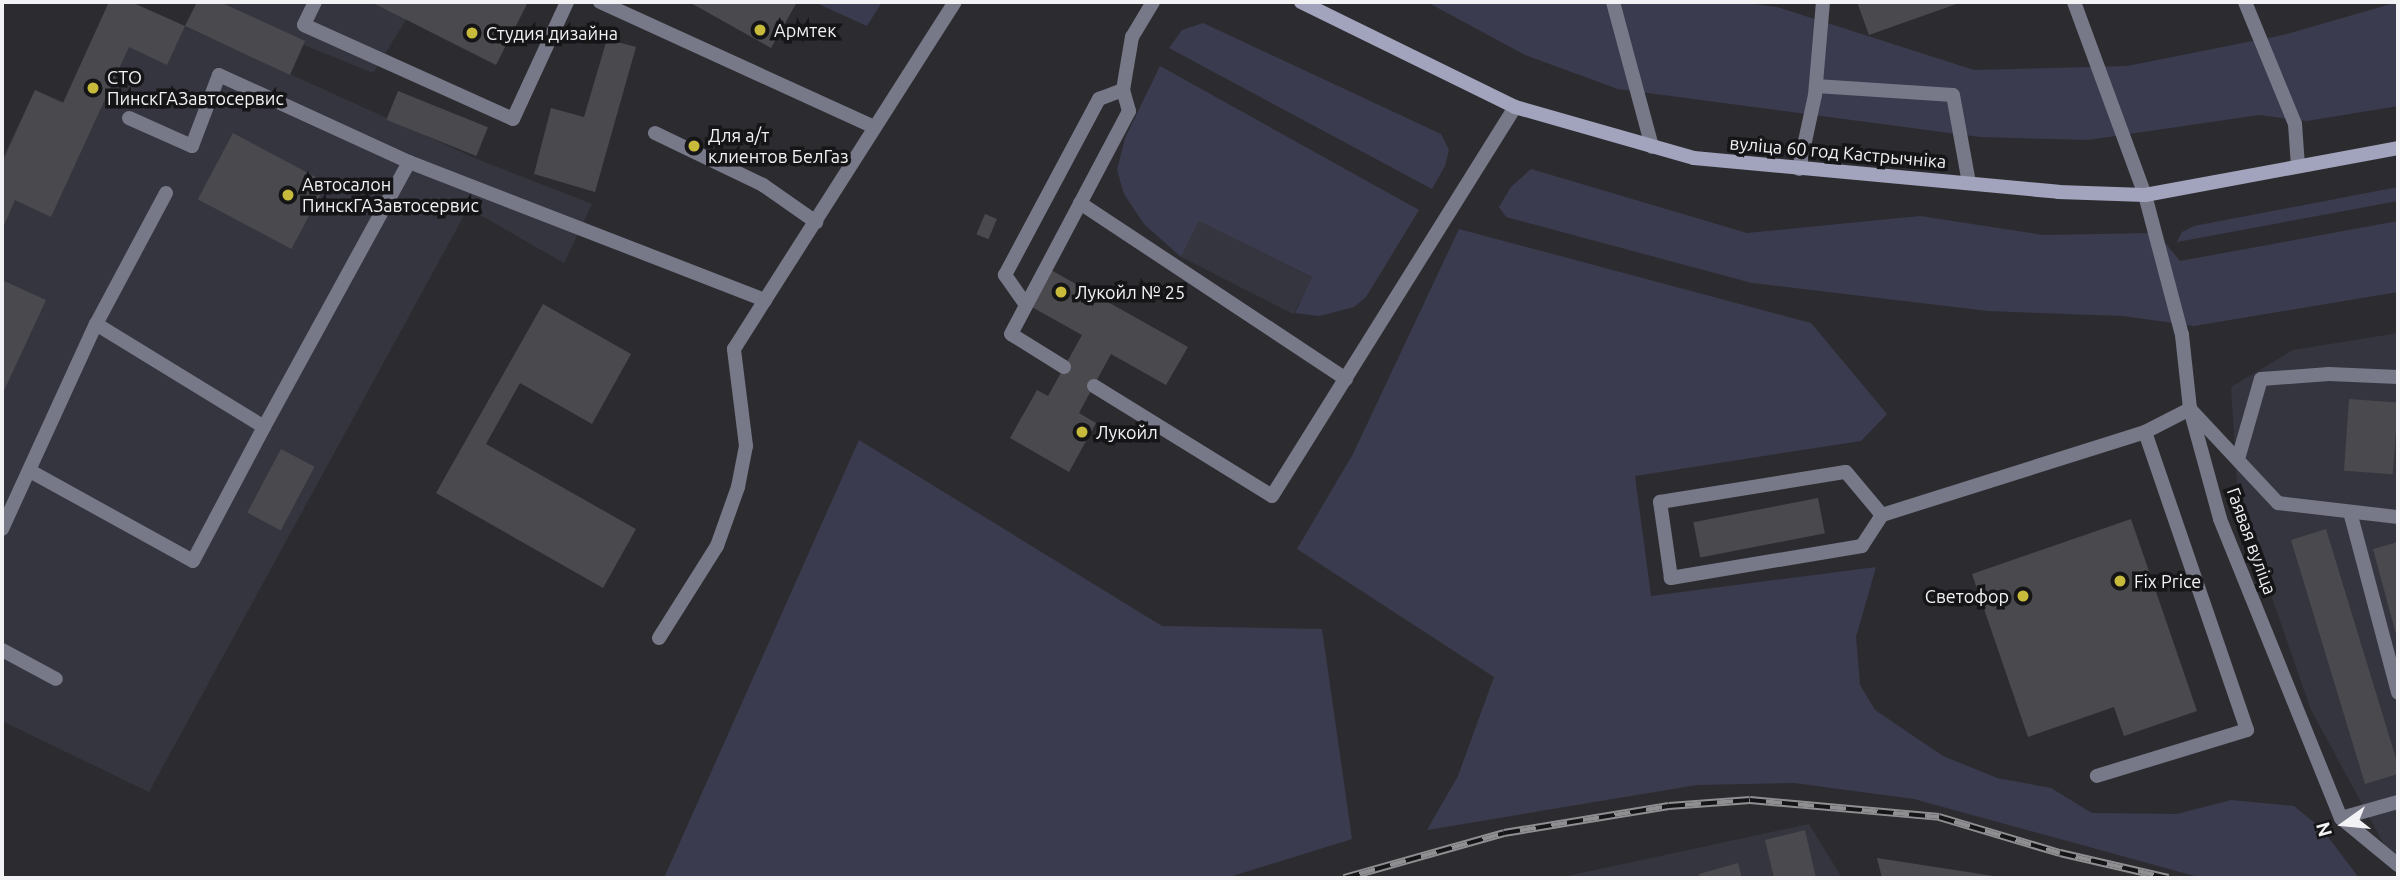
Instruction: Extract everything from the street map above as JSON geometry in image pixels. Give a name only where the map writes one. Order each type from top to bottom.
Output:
[{"type":"street","name":"вуліца 60 год Кастрычніка","points":[[1301,2],[1515,107],[1694,158],[1969,183],[2145,195],[2398,148]]},
{"type":"lane","points":[[315,2],[304,25],[513,119],[567,2]]},
{"type":"lane","points":[[600,2],[874,127]]},
{"type":"lane","points":[[659,638],[717,546],[738,487],[746,446],[734,349],[955,2]]},
{"type":"lane","points":[[1065,367],[1011,334],[1129,111],[1123,90],[1132,37],[1153,2]]},
{"type":"lane","points":[[1613,2],[1652,147]]},
{"type":"lane","points":[[1799,169],[1816,86],[1823,2]]},
{"type":"lane","name":"Гаявая вуліца","points":[[2074,2],[2145,195],[2182,335],[2190,409],[2220,519],[2341,818],[2398,865]]},
{"type":"lane","points":[[2245,2],[2295,124],[2298,166]]},
{"type":"lane","points":[[129,118],[192,146],[219,75],[409,162],[765,300]]},
{"type":"lane","points":[[1816,86],[1953,95],[1969,183]]},
{"type":"lane","points":[[1026,305],[1005,275],[1099,99],[1123,90]]},
{"type":"lane","points":[[1094,386],[1272,496],[1515,107]]},
{"type":"lane","points":[[655,133],[763,186],[816,222]]},
{"type":"lane","points":[[30,471],[193,561],[409,162]]},
{"type":"lane","points":[[2,529],[96,324],[166,193]]},
{"type":"lane","points":[[1080,203],[1346,379]]},
{"type":"lane","points":[[96,324],[264,427]]},
{"type":"lane","points":[[2238,459],[2261,379],[2329,374],[2398,377]]},
{"type":"lane","points":[[1882,515],[1846,472],[1660,502],[1671,578],[1862,546],[1882,515],[2145,432],[2190,409],[2278,503],[2398,517]]},
{"type":"lane","points":[[2097,776],[2246,730],[2145,432]]},
{"type":"lane","points":[[2350,512],[2398,693]]},
{"type":"lane","points":[[2,650],[56,679]]},
{"type":"lane","points":[[2341,818],[2398,802]]},
{"type":"shaded area","points":[[109,2],[131,2],[477,159],[592,204],[564,263],[468,208],[149,792],[2,721],[2,159],[35,90],[64,102]]},
{"type":"shaded area","points":[[199,2],[417,2],[373,73]]},
{"type":"shaded area","points":[[814,2],[882,2],[867,26]]},
{"type":"shaded area","points":[[1427,2],[1739,2],[1777,7],[1974,70],[2127,66],[2283,35],[2398,2],[2398,106],[2307,121],[2259,115],[2088,140],[1980,137],[1618,89],[1525,55]]},
{"type":"shaded area","points":[[1203,23],[1441,134],[1449,150],[1445,166],[1432,189],[1169,48],[1182,30]]},
{"type":"shaded area","points":[[1160,66],[1419,210],[1366,297],[1354,307],[1319,316],[1295,313],[1312,277],[1199,221],[1181,257],[1144,224],[1124,194],[1117,170],[1125,138]]},
{"type":"shaded area","points":[[1531,169],[1747,233],[1920,216],[2043,235],[2157,233],[2180,261],[2398,221],[2398,292],[2194,326],[2123,316],[1988,311],[1752,283],[1506,217],[1499,207],[1511,187]]},
{"type":"shaded area","points":[[2398,187],[2398,201],[2177,242],[2182,232],[2194,226]]},
{"type":"shaded area","points":[[1199,220],[1312,278],[1294,314],[1180,257]]},
{"type":"shaded area","points":[[1459,229],[1811,323],[1887,414],[1861,441],[1635,476],[1651,596],[1876,567],[1856,637],[1860,685],[1875,710],[1943,756],[1997,778],[2051,788],[2092,813],[2177,814],[2231,800],[2294,806],[2322,829],[2359,878],[2202,878],[1914,799],[1794,783],[1697,785],[1427,830],[1458,776],[1494,677],[1297,549],[1353,454]]},
{"type":"shaded area","points":[[2398,333],[2398,870],[2311,710],[2238,500],[2231,387],[2293,350]]},
{"type":"shaded area","points":[[859,440],[1162,626],[1322,629],[1352,839],[1226,878],[664,878]]},
{"type":"shaded area","points":[[1809,824],[1842,878],[1558,878]]},
{"type":"building","points":[[109,2],[131,2],[185,26],[167,65],[129,47],[51,217],[15,200],[2,230],[2,163],[35,90],[63,103]]},
{"type":"building","points":[[197,2],[220,2],[305,41],[290,75],[185,26]]},
{"type":"building","name":"Студия дизайна","points":[[371,2],[528,2],[496,65]]},
{"type":"building","name":"Армтек","points":[[689,2],[797,2],[771,48]]},
{"type":"building","points":[[1857,2],[1962,2],[1869,35]]},
{"type":"building","points":[[607,39],[636,47],[595,192],[534,174],[551,108],[584,117]]},
{"type":"building","points":[[398,91],[488,127],[476,156],[386,120]]},
{"type":"building","points":[[233,133],[327,183],[291,249],[198,199]]},
{"type":"building","points":[[985,214],[997,219],[988,239],[976,234]]},
{"type":"building","points":[[1051,270],[1188,347],[1166,385],[1111,354],[1079,413],[1096,423],[1069,472],[1010,438],[1037,390],[1048,396],[1082,335],[1030,306]]},
{"type":"building","points":[[2,280],[46,300],[2,395]]},
{"type":"building","points":[[543,304],[631,354],[592,424],[520,383],[486,444],[636,529],[603,588],[436,493]]},
{"type":"building","points":[[2349,399],[2398,402],[2393,474],[2344,471]]},
{"type":"building","points":[[281,449],[315,467],[281,530],[247,513]]},
{"type":"building","points":[[1818,498],[1825,533],[1700,558],[1693,522]]},
{"type":"building","points":[[2131,519],[2197,711],[2124,736],[2114,707],[2028,737],[1972,574]]},
{"type":"building","points":[[2326,529],[2398,765],[2398,774],[2365,784],[2291,540]]},
{"type":"building","points":[[2398,542],[2398,638],[2397,638],[2373,549]]},
{"type":"building","points":[[1805,830],[1816,878],[1774,878],[1765,840]]},
{"type":"building","points":[[1877,858],[2000,877],[2000,878],[1882,878]]},
{"type":"building","points":[[1738,863],[1742,878],[1700,878],[1699,874]]},
{"type":"railway","points":[[1344,878],[1504,833],[1669,806],[1750,800],[1939,817],[2060,853],[2168,878]]},
{"type":"place","name":"Армтек","points":[[760,30]]},
{"type":"place","name":"Студия дизайна","points":[[472,33]]},
{"type":"place","name":"СТО ПинскГАЗавтосервис","points":[[93,88]]},
{"type":"place","name":"Для а/т клиентов БелГаз","points":[[694,146]]},
{"type":"place","name":"Автосалон ПинскГАЗавтосервис","points":[[288,195]]},
{"type":"place","name":"Лукойл № 25","points":[[1061,292]]},
{"type":"place","name":"Лукойл","points":[[1082,432]]},
{"type":"place","name":"Fix Price","points":[[2120,581]]},
{"type":"place","name":"Светофор","points":[[2023,596]]}]
